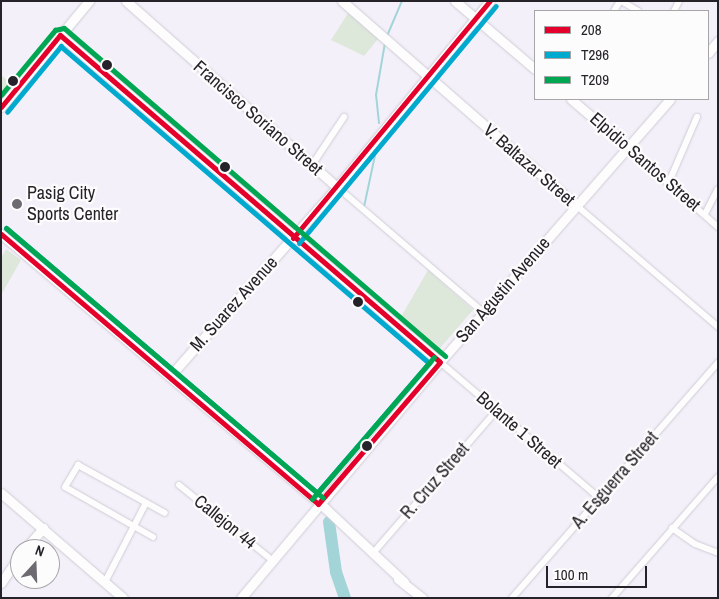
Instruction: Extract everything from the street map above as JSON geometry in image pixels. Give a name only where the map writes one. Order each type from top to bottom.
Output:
[{"type":"street","points":[[1,107],[89,1]]},
{"type":"street","name":"Francisco Soriano Street","points":[[126,1],[337,187],[483,312]]},
{"type":"street","name":"V. Baltazar Street","points":[[342,1],[427,77],[718,327]]},
{"type":"street","points":[[456,1],[534,68]]},
{"type":"street","name":"M. Suarez Avenue","points":[[170,376],[337,187],[490,1]]},
{"type":"street","points":[[620,1],[636,10]]},
{"type":"street","points":[[60,35],[293,238],[440,362]]},
{"type":"street","points":[[709,52],[718,41]]},
{"type":"street","name":"Elpidio Santos Street","points":[[571,100],[669,182],[717,226]]},
{"type":"street","name":"San Agustin Avenue","points":[[241,598],[318,504],[440,362],[669,100]]},
{"type":"street","points":[[312,165],[344,117]]},
{"type":"street","points":[[669,182],[697,118]]},
{"type":"street","points":[[705,214],[718,189]]},
{"type":"street","points":[[1,234],[170,376],[374,552],[404,582]]},
{"type":"street","name":"Bolante 1 Street","points":[[440,362],[599,498]]},
{"type":"street","name":"A. Esguerra Street","points":[[512,598],[718,363]]},
{"type":"street","name":"R. Cruz Street","points":[[374,552],[497,410]]},
{"type":"street","points":[[154,537],[65,487],[78,465],[165,513]]},
{"type":"street","points":[[612,598],[718,477]]},
{"type":"street","name":"Callejon 44","points":[[179,485],[272,560]]},
{"type":"street","points":[[1,493],[123,598]]},
{"type":"street","points":[[105,582],[146,503]]},
{"type":"street","points":[[318,504],[422,598]]},
{"type":"street","points":[[34,539],[43,528]]},
{"type":"street","points":[[672,528],[695,544],[718,554]]},
{"type":"street","points":[[1,583],[10,570]]},
{"type":"shaded area","points":[[348,13],[378,39],[364,56],[331,40]]},
{"type":"shaded area","points":[[1,75],[12,84],[1,98]]},
{"type":"shaded area","points":[[6,249],[21,260],[1,295],[1,258]]},
{"type":"shaded area","points":[[428,270],[473,310],[435,354],[398,322]]},
{"type":"waterway","points":[[387,36],[402,1]]},
{"type":"waterway","points":[[379,123],[376,95],[385,43]]},
{"type":"waterway","points":[[364,207],[377,146]]},
{"type":"waterway","points":[[329,522],[336,572],[345,598]]},
{"type":"transit line","name":"208","points":[[293,238],[490,1]]},
{"type":"transit line","name":"T296","points":[[299,243],[496,6]]},
{"type":"transit line","name":"T209","points":[[1,95],[55,30],[64,28],[445,356]]},
{"type":"transit line","name":"208","points":[[1,107],[60,35],[440,362]]},
{"type":"transit line","name":"T296","points":[[6,228],[317,493],[429,363],[61,46],[7,112]]},
{"type":"transit line","name":"T209","points":[[6,228],[323,498]]},
{"type":"transit line","name":"208","points":[[1,234],[318,504]]},
{"type":"transit line","name":"T209","points":[[312,499],[434,357]]},
{"type":"transit line","name":"208","points":[[318,504],[440,362]]},
{"type":"place","name":"Pasig City Sports Center","points":[[17,204]]}]
